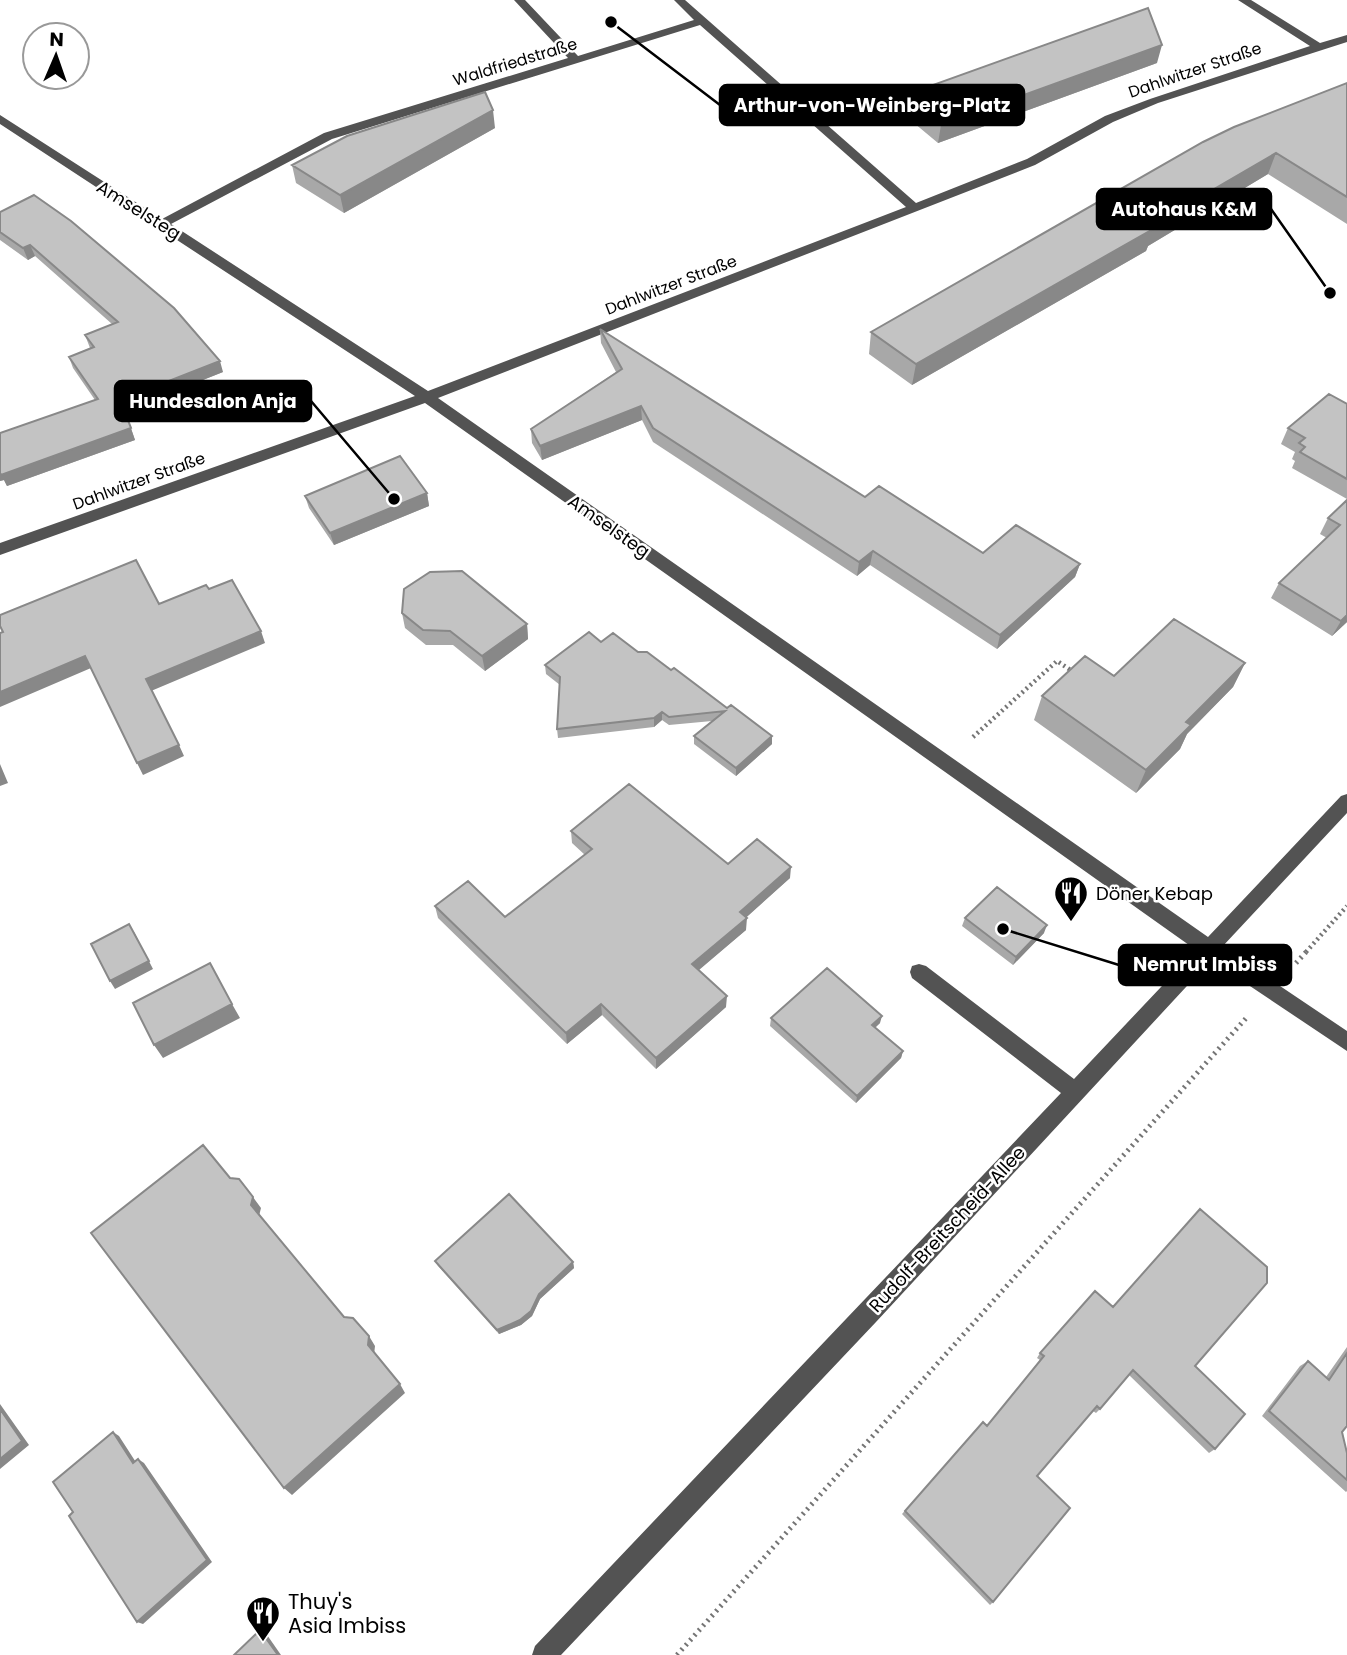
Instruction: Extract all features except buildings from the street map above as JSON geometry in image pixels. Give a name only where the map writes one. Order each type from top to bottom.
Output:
[{"type":"street","points":[[519,0],[575,60]]},
{"type":"street","points":[[679,0],[913,208]]},
{"type":"street","points":[[1243,0],[1320,48]]},
{"type":"street","name":"Waldfriedstraße","points":[[162,224],[328,136],[702,21]]},
{"type":"street","name":"Dahlwitzer Straße","points":[[0,549],[427,397],[654,311],[1031,162],[1132,110],[1347,38]]},
{"type":"street","name":"Amselsteg","points":[[0,119],[427,397],[1208,948],[1347,1042]]},
{"type":"street","name":"Rudolf-Breitscheid-Allee","points":[[544,1655],[868,1314],[1347,801]]},
{"type":"street","points":[[919,972],[1074,1091]]},
{"type":"path","points":[[968,742],[1057,661],[1079,675]]},
{"type":"path","points":[[677,1655],[1347,906]]},
{"type":"place","name":"Arthur-von-Weinberg-Platz","points":[[611,22]]},
{"type":"place","name":"Autohaus K&M","points":[[1330,293]]},
{"type":"place","name":"Hundesalon Anja","points":[[394,499]]},
{"type":"place","name":"Döner Kebap","points":[[1071,923]]},
{"type":"place","name":"Nemrut Imbiss","points":[[1003,929]]},
{"type":"place","name":"Thuy's Asia Imbiss","points":[[263,1643]]}]
